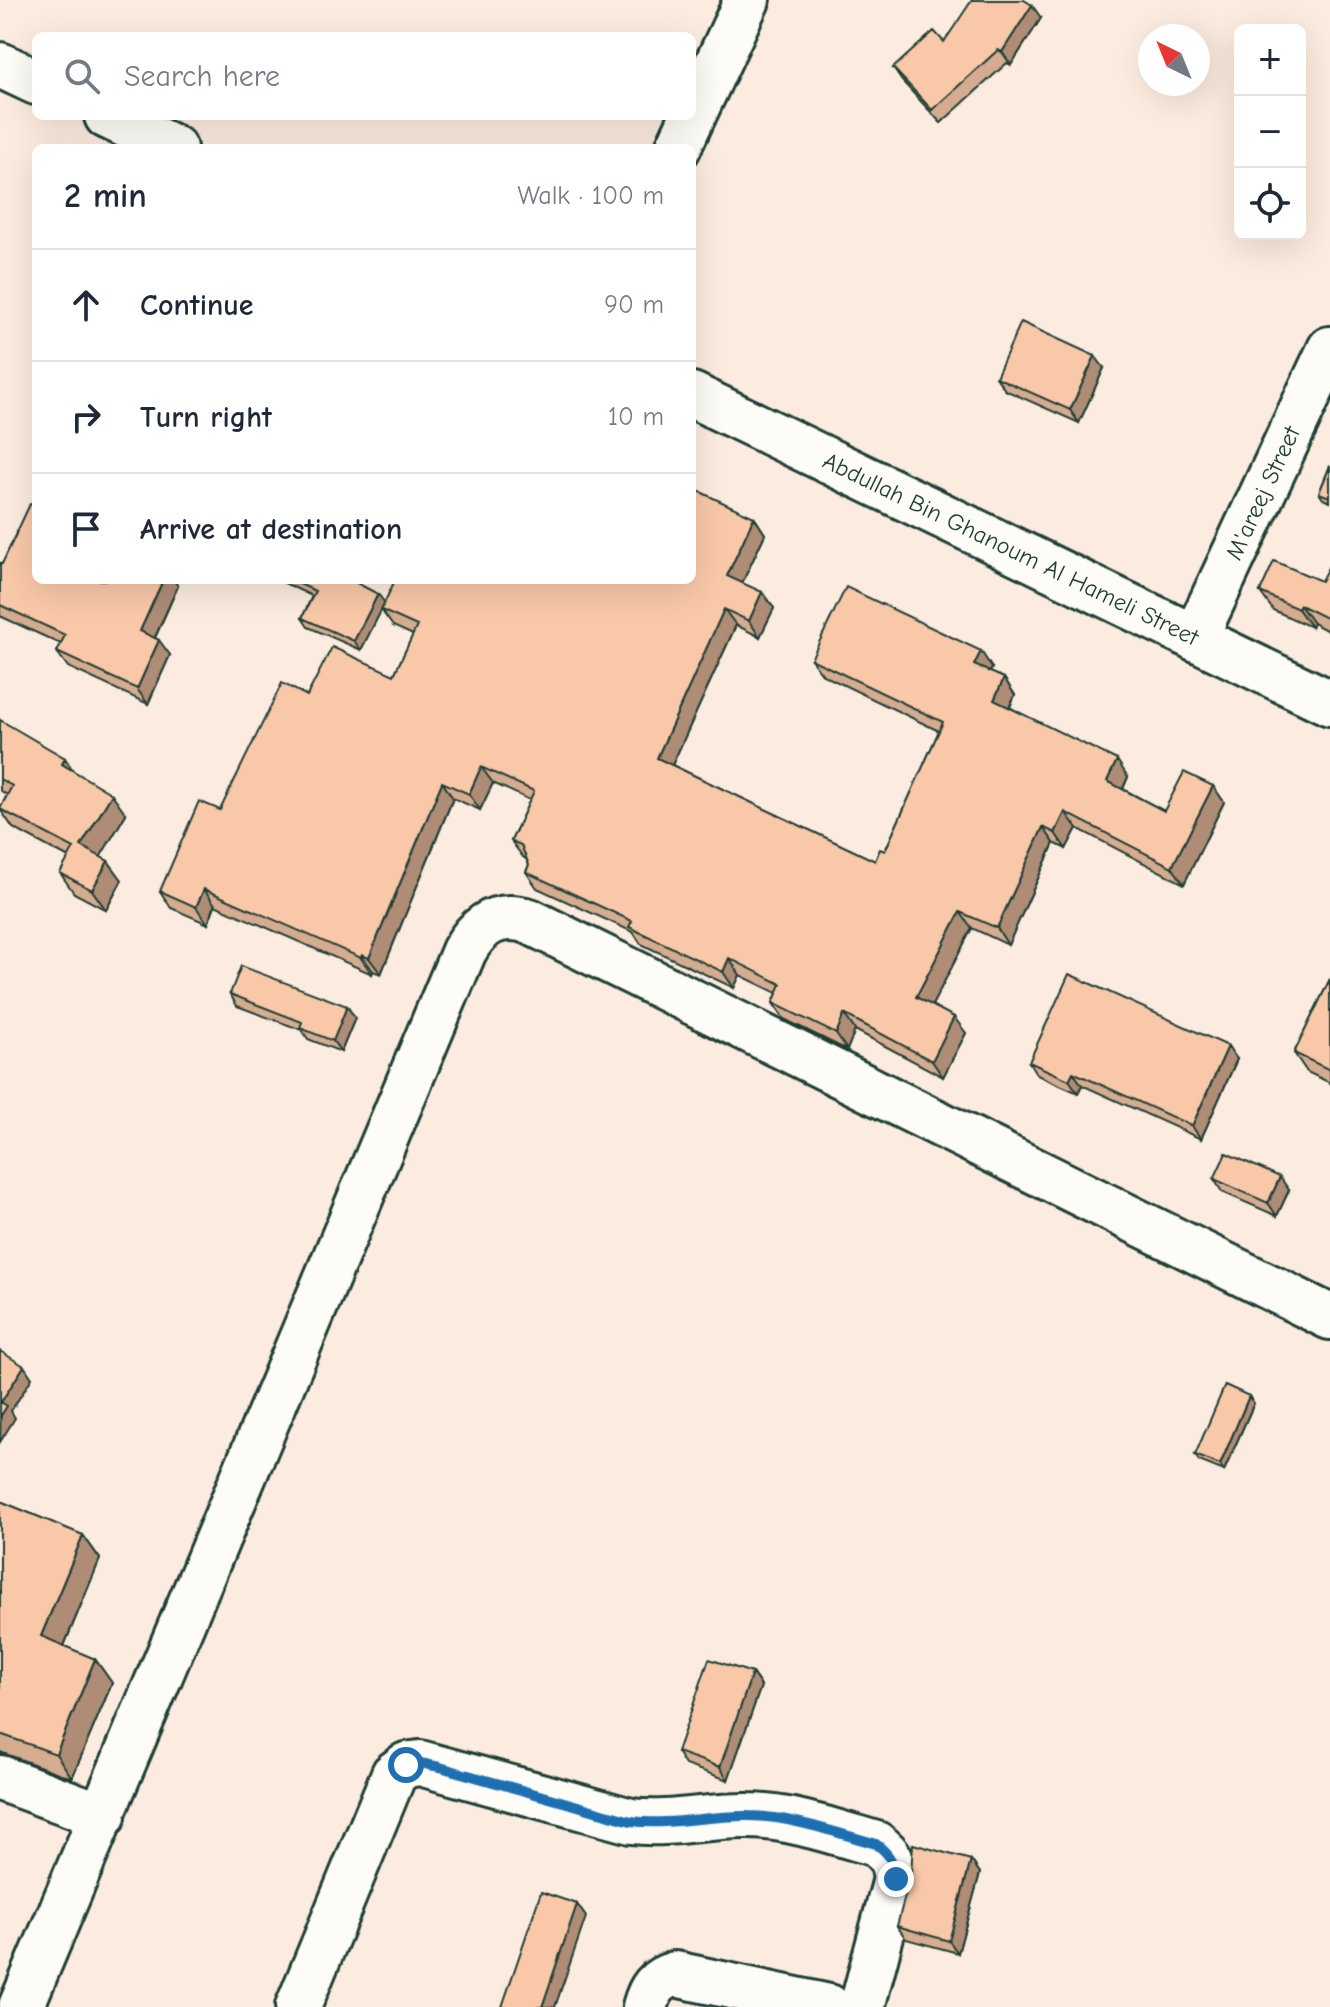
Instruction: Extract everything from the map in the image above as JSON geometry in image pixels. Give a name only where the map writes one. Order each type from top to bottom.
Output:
[{"type":"street","points":[[696,109],[747,0]]},
{"type":"street","points":[[0,65],[32,80]]},
{"type":"street","points":[[115,120],[166,144]]},
{"type":"street","points":[[680,144],[691,120]]},
{"type":"street","name":"M'areej Street","points":[[1195,638],[1330,349]]},
{"type":"street","name":"Abdullah Bin Ghanoum Al Hameli Street","points":[[696,397],[1330,703]]},
{"type":"street","points":[[21,2007],[464,951],[482,926],[497,918],[513,917],[529,921],[1330,1317]]},
{"type":"street","points":[[298,2007],[394,1774],[406,1765],[420,1763],[631,1821],[658,1825],[749,1816],[775,1818],[876,1844],[888,1852],[895,1865],[896,1879],[862,2007]]},
{"type":"street","points":[[0,1778],[103,1816]]},
{"type":"street","points":[[645,2007],[653,1986],[675,1974],[829,2007]]},
{"type":"building","points":[[972,0],[1024,0],[1032,5],[1002,52],[998,50],[932,110],[893,68],[934,31],[944,42]]},
{"type":"building","points":[[1021,322],[1095,356],[1070,410],[996,377]]},
{"type":"building","points":[[1330,466],[1330,497],[1319,493]]},
{"type":"building","points":[[696,490],[754,517],[727,576],[762,592],[749,621],[724,609],[657,758],[875,861],[880,849],[885,851],[943,722],[811,659],[846,587],[981,651],[974,665],[1004,678],[994,700],[1117,760],[1107,781],[1164,811],[1184,772],[1213,786],[1172,867],[1065,812],[1055,833],[1043,827],[997,928],[960,912],[916,997],[954,1017],[932,1061],[844,1014],[836,1034],[773,1003],[781,984],[729,958],[723,972],[629,927],[632,921],[526,872],[529,865],[521,845],[511,841],[534,791],[481,767],[469,794],[442,782],[369,958],[362,955],[361,958],[204,889],[196,907],[160,891],[199,801],[220,810],[282,683],[307,696],[332,647],[394,675],[417,626],[381,610],[393,584],[696,584]]},
{"type":"building","points":[[30,504],[32,584],[161,584],[140,631],[159,640],[137,689],[57,652],[65,635],[0,605],[2,564]]},
{"type":"building","points":[[1274,561],[1321,581],[1330,564],[1330,620],[1300,605],[1298,609],[1260,592]]},
{"type":"building","points":[[300,584],[359,584],[378,594],[354,641],[302,618],[315,591]]},
{"type":"building","points":[[0,720],[65,758],[62,764],[112,794],[81,846],[108,861],[92,890],[60,873],[74,848],[0,809],[12,786],[0,779]]},
{"type":"building","points":[[241,966],[347,1006],[333,1041],[300,1028],[302,1022],[230,994]]},
{"type":"building","points":[[1069,974],[1228,1046],[1192,1126],[1073,1072],[1069,1080],[1029,1062]]},
{"type":"building","points":[[1330,979],[1330,1070],[1294,1053]]},
{"type":"building","points":[[1226,1153],[1280,1177],[1268,1203],[1214,1179]]},
{"type":"building","points":[[0,1351],[24,1366],[1,1402],[7,1406],[0,1417]]},
{"type":"building","points":[[1225,1385],[1249,1396],[1220,1465],[1195,1455]]},
{"type":"building","points":[[0,1501],[83,1535],[41,1636],[95,1659],[56,1754],[0,1734]]},
{"type":"building","points":[[709,1659],[752,1673],[720,1767],[677,1752]]},
{"type":"building","points":[[913,1844],[971,1860],[949,1941],[897,1926],[911,1873]]},
{"type":"building","points":[[541,1892],[577,1904],[542,2007],[502,2007]]},
{"type":"route","points":[[406,1765],[420,1763],[440,1767],[631,1821],[658,1825],[720,1817],[775,1818],[876,1844],[888,1852],[895,1865],[896,1879]]}]
